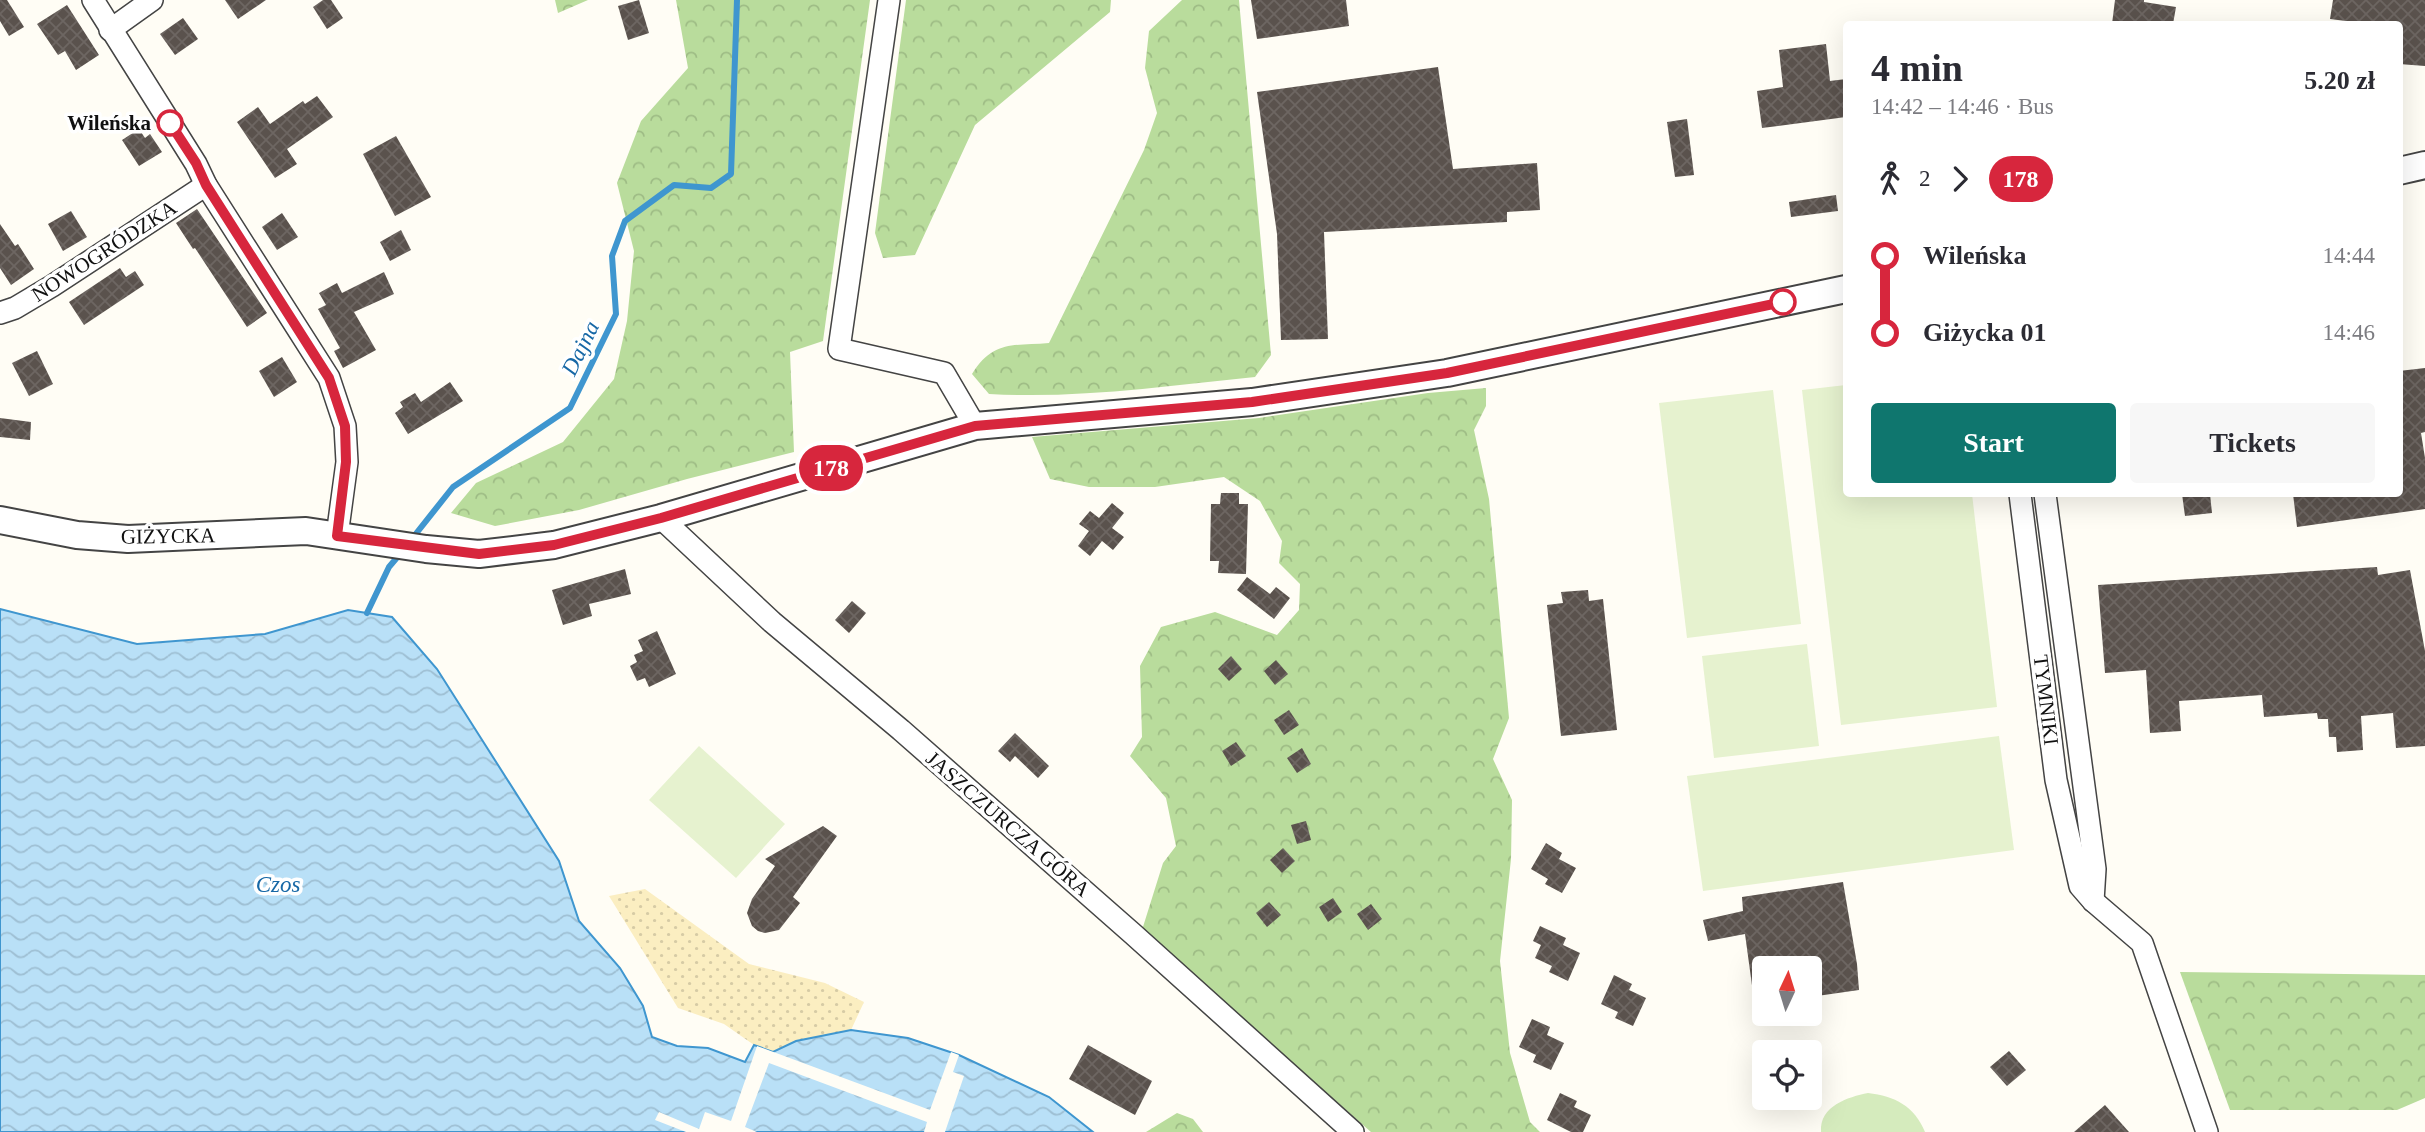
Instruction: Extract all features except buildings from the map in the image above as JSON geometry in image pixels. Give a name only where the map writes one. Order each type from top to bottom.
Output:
[{"type":"street","points":[[93,0],[196,163],[206,185],[329,378],[345,426],[346,462],[337,536]]},
{"type":"street","points":[[110,30],[152,0]]},
{"type":"street","points":[[889,0],[839,349],[944,373],[975,426]]},
{"type":"street","points":[[2403,170],[2425,165]]},
{"type":"street","name":"NOWOGRÓDZKA","points":[[0,313],[15,308],[52,286],[206,185]]},
{"type":"street","points":[[661,518],[975,426],[1252,402],[1447,373],[1843,290]]},
{"type":"street","name":"TYMNIKI","points":[[2020,497],[2056,780],[2080,886],[2093,901],[2142,943],[2207,1132]]},
{"type":"street","name":"TYMNIKI","points":[[2045,497],[2095,869],[2093,901]]},
{"type":"street","name":"GIŻYCKA","points":[[0,520],[77,535],[128,539],[306,531],[479,554],[554,545],[661,518]]},
{"type":"street","name":"JASZCZURCZA GÓRA","points":[[661,518],[772,622],[901,730],[1353,1132]]},
{"type":"green space","points":[[555,0],[588,0],[558,13]]},
{"type":"green space","points":[[676,0],[870,0],[823,341],[790,352],[794,452],[579,510],[495,526],[451,513],[476,483],[563,442],[614,379],[627,321],[634,251],[617,183],[641,121],[688,68]]},
{"type":"green space","points":[[906,0],[1111,0],[1110,12],[975,125],[915,255],[883,258],[875,233]]},
{"type":"green space","points":[[1182,0],[1239,0],[1271,355],[1255,377],[1089,393],[989,394],[972,374],[988,355],[996,350],[1015,345],[1049,343],[1144,150],[1157,113],[1145,68],[1149,31]]},
{"type":"green space","points":[[1843,385],[1843,497],[1972,497],[1997,707],[1841,725],[1802,390]]},
{"type":"green space","points":[[1486,388],[1486,406],[1474,430],[1489,499],[1509,718],[1493,759],[1512,800],[1511,859],[1500,961],[1510,1053],[1530,1122],[1540,1132],[1371,1132],[1142,930],[1163,863],[1176,846],[1166,798],[1130,756],[1142,737],[1140,666],[1161,627],[1215,612],[1277,635],[1299,610],[1300,584],[1279,563],[1282,541],[1260,501],[1224,477],[1155,487],[1089,487],[1050,479],[1032,437],[1259,418],[1428,393]]},
{"type":"green space","points":[[1773,390],[1801,624],[1687,638],[1659,403]]},
{"type":"green space","points":[[1807,644],[1819,746],[1714,758],[1702,656]]},
{"type":"green space","points":[[1999,736],[2014,850],[1703,891],[1687,776]]},
{"type":"green space","points":[[699,746],[785,824],[736,878],[649,800]]},
{"type":"green space","points":[[2180,972],[2425,975],[2425,1098],[2397,1110],[2230,1110]]},
{"type":"green space","points":[[1868,1093],[1902,1104],[1915,1115],[1925,1132],[1821,1132],[1825,1116],[1836,1104]]},
{"type":"green space","points":[[1177,1113],[1193,1119],[1203,1132],[1146,1132]]},
{"type":"sand","points":[[645,889],[749,964],[825,983],[864,1002],[851,1030],[796,1041],[773,1053],[754,1045],[724,1024],[678,1008],[609,896]]},
{"type":"water","name":"Czos","points":[[0,609],[137,644],[265,634],[348,610],[392,617],[437,669],[559,861],[579,921],[620,968],[643,1006],[652,1037],[677,1046],[708,1048],[745,1062],[754,1045],[773,1052],[796,1041],[851,1030],[908,1038],[959,1055],[1049,1097],[1093,1132],[0,1132]]},
{"type":"pier","points":[[757,1046],[930,1110],[951,1052],[959,1055],[953,1072],[964,1076],[945,1132],[924,1132],[927,1122],[769,1063],[745,1127],[757,1132],[686,1132],[655,1120],[659,1112],[699,1129],[705,1112],[731,1121]]},
{"type":"waterway","name":"Dajna","points":[[411,540],[453,487],[570,408],[616,314],[612,256],[625,221],[674,185],[711,188],[731,174],[737,0]]},
{"type":"waterway","name":"Dajna","points":[[367,613],[389,567],[400,554]]},
{"type":"bus line","name":"178","points":[[170,123],[196,163],[206,185],[329,378],[345,426],[346,462],[337,536],[426,549],[479,554],[554,545],[661,518],[975,426],[1252,402],[1447,373],[1783,302]]},
{"type":"place","name":"Wileńska","points":[[170,123]]}]
